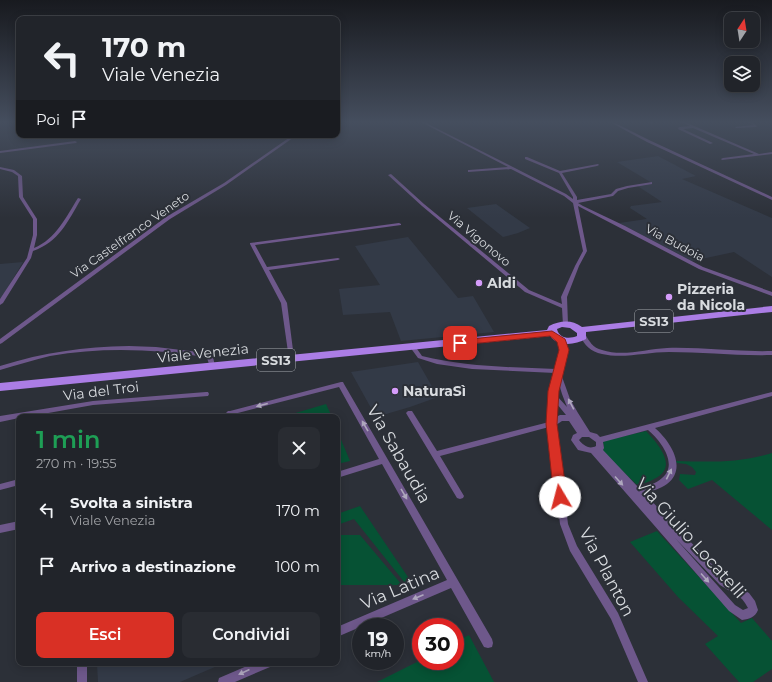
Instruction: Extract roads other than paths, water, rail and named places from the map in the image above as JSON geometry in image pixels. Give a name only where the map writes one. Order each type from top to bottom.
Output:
[{"type":"main road","name":"Viale Venezia","points":[[565,324],[574,326],[582,333],[772,309]]},
{"type":"main road","points":[[555,336],[551,331],[554,326],[565,324]]},
{"type":"main road","name":"Viale Venezia","points":[[0,388],[413,347],[555,336],[573,341],[580,339],[582,333]]},
{"type":"street","name":"Via Castelfranco Veneto","points":[[0,342],[168,218],[225,184],[268,154]]},
{"type":"street","name":"Via Budoia","points":[[485,154],[575,202],[596,215],[623,227],[700,268],[771,294]]},
{"type":"street","points":[[675,154],[772,199]]},
{"type":"street","points":[[723,159],[767,154]]},
{"type":"street","points":[[526,158],[560,172],[596,166]]},
{"type":"street","points":[[0,168],[13,171],[20,176],[22,202],[35,219],[32,250],[23,269],[0,303]]},
{"type":"street","points":[[469,171],[513,168]]},
{"type":"street","points":[[560,172],[575,197],[585,251],[564,297],[563,307],[565,324]]},
{"type":"street","name":"Via Vigonovo","points":[[390,175],[423,205],[527,291],[563,307]]},
{"type":"street","points":[[575,202],[612,195],[618,190],[627,187],[651,183]]},
{"type":"street","points":[[32,250],[40,248],[58,233],[67,222],[79,199]]},
{"type":"street","points":[[291,358],[284,303],[252,244],[399,224]]},
{"type":"street","points":[[266,269],[338,259]]},
{"type":"street","points":[[582,333],[592,347],[606,353],[670,350],[749,354],[772,353]]},
{"type":"street","name":"Via Planton","points":[[555,336],[564,345],[554,397],[552,424],[564,524],[573,548],[615,616],[643,682]]},
{"type":"street","points":[[0,368],[44,356],[116,347],[207,355],[210,357],[212,366]]},
{"type":"street","points":[[413,347],[420,358],[457,366],[516,371],[558,372]]},
{"type":"street","name":"Via Giulio Locatelli","points":[[558,372],[563,383],[565,394],[584,434]]},
{"type":"street","name":"Via Sabaudia","points":[[230,414],[341,384],[488,643]]},
{"type":"street","name":"Via del Troi","points":[[33,414],[94,403],[206,394]]},
{"type":"street","points":[[595,451],[601,445],[599,440],[772,394]]},
{"type":"street","name":"Via Giulio Locatelli","points":[[554,397],[584,434],[599,440]]},
{"type":"street","points":[[410,414],[436,454],[460,496]]},
{"type":"street","name":"Via del Troi","points":[[0,420],[16,417]]},
{"type":"street","points":[[436,454],[552,424],[560,418],[571,418]]},
{"type":"street","name":"Via Giulio Locatelli","points":[[636,491],[658,485],[666,480],[673,465],[666,445],[650,427]]},
{"type":"street","name":"Via Giulio Locatelli","points":[[584,434],[576,437],[575,440],[578,446],[585,450],[595,451],[636,491],[723,582],[732,589],[745,594],[752,602],[753,610],[749,614],[742,615],[732,608],[595,451]]},
{"type":"street","points":[[340,474],[384,460]]},
{"type":"street","points":[[0,487],[16,483]]},
{"type":"street","points":[[0,529],[16,526]]},
{"type":"street","name":"Via Latina","points":[[340,631],[454,582]]},
{"type":"street","points":[[82,666],[82,682]]},
{"type":"street","points":[[223,682],[259,666]]},
{"type":"place","name":"Aldi","points":[[479,283]]},
{"type":"place","name":"Pizzeria da Nicola","points":[[669,297]]},
{"type":"place","name":"NaturaSì","points":[[395,391]]}]
